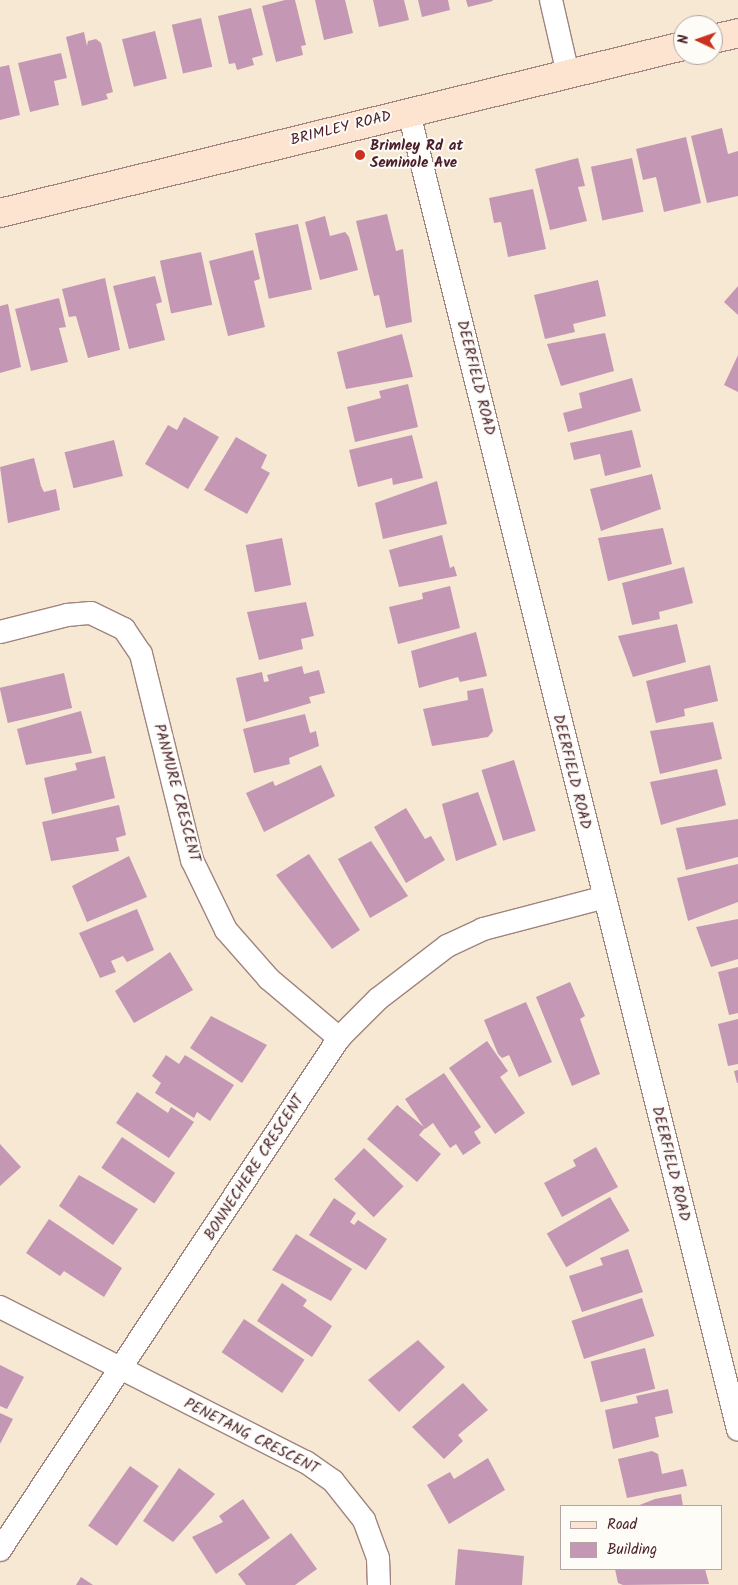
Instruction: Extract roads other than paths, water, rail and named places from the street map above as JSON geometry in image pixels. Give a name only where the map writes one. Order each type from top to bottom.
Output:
[{"type":"main road","points":[[723,37],[738,33]]},
{"type":"main road","name":"BRIMLEY ROAD","points":[[0,213],[673,48]]},
{"type":"street","points":[[551,0],[568,74]]},
{"type":"street","name":"DEERFIELD ROAD","points":[[409,113],[602,898],[738,1430]]},
{"type":"street","name":"PANMURE CRESCENT","points":[[0,632],[67,615],[92,613],[124,629],[141,654],[192,860],[226,930],[269,979],[339,1038]]},
{"type":"street","name":"BONNECHERE CRESCENT","points":[[0,1550],[117,1369],[229,1209],[339,1038],[378,999],[447,946],[483,929],[602,898]]},
{"type":"street","points":[[0,1307],[117,1369]]},
{"type":"street","name":"PENETANG CRESCENT","points":[[117,1369],[306,1462],[333,1481],[364,1520],[378,1558],[379,1585]]},
{"type":"place","name":"Brimley Rd at Seminole Ave","points":[[360,155]]}]
